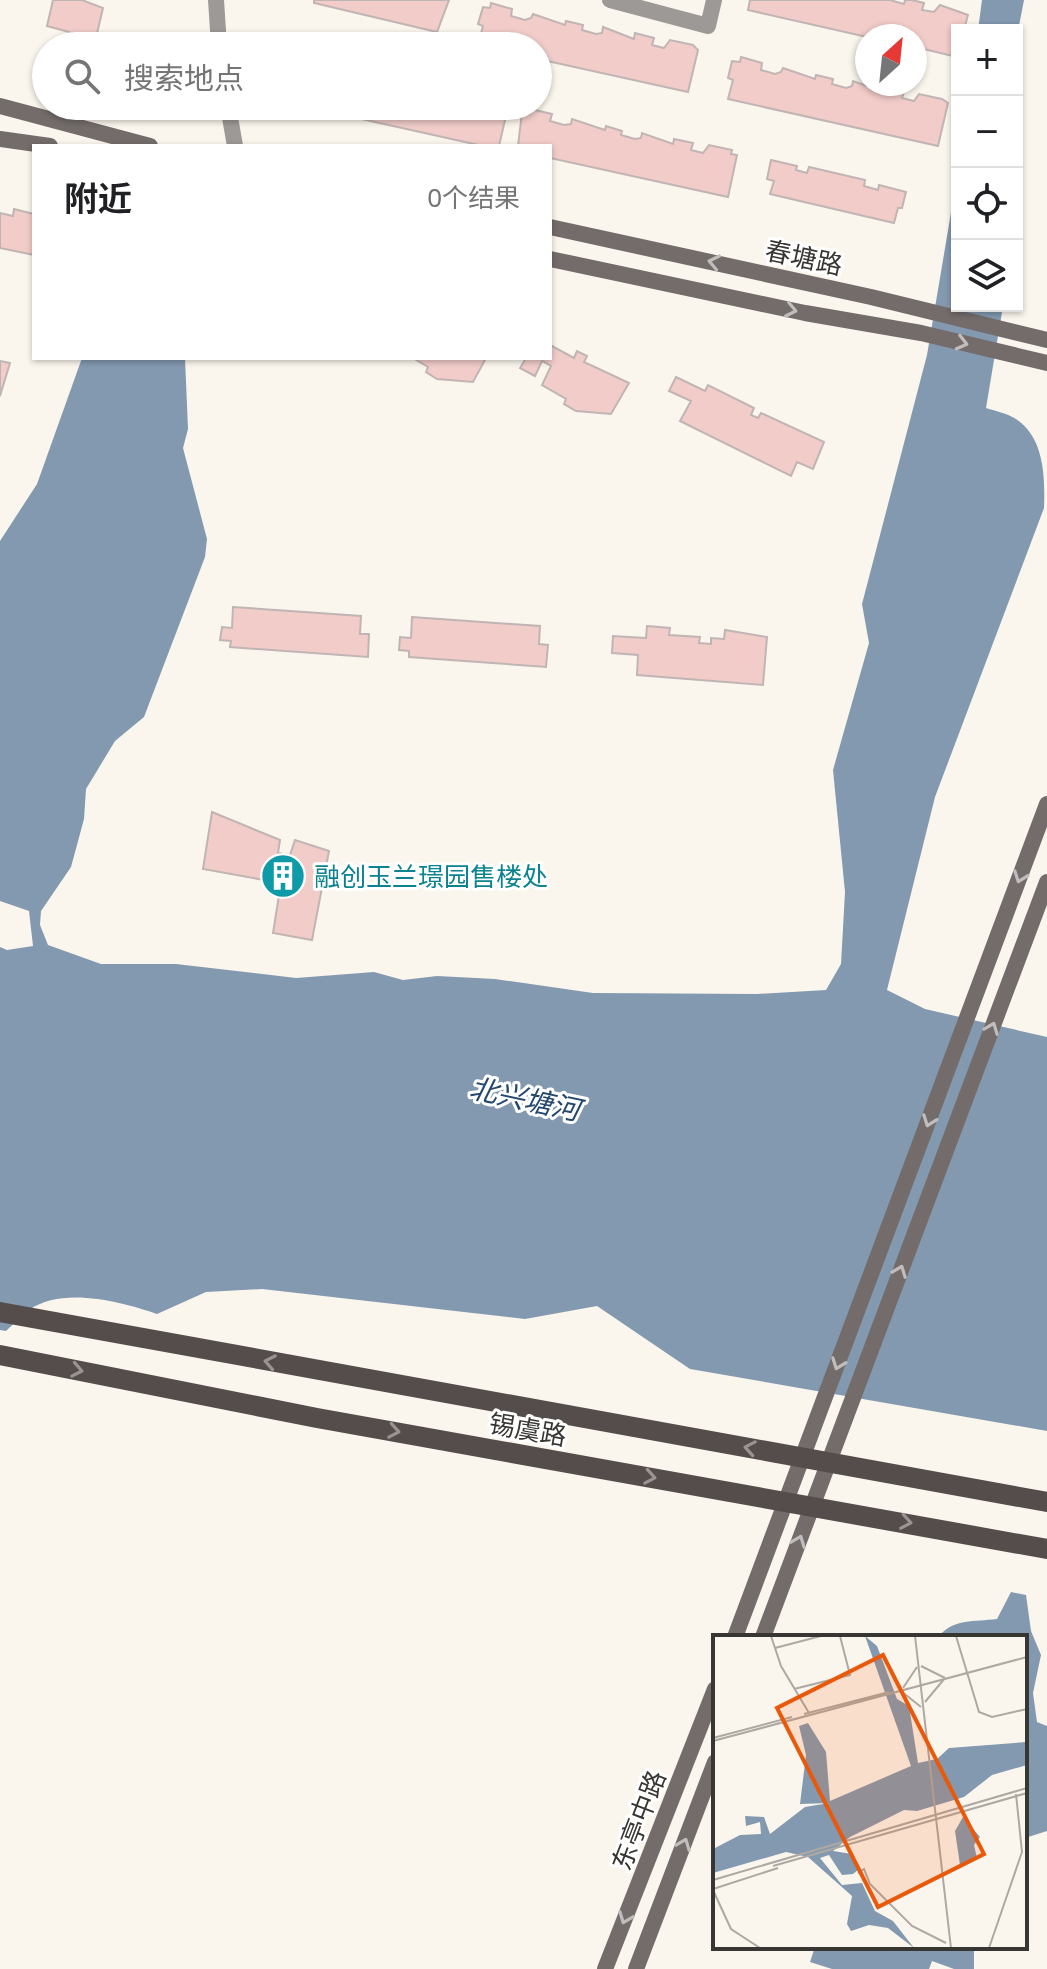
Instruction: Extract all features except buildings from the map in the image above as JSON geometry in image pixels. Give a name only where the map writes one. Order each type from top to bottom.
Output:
[{"type":"main road","points":[[0,106],[32,115]]},
{"type":"main road","points":[[50,120],[142,144]]},
{"type":"main road","points":[[0,139],[36,144]]},
{"type":"main road","name":"春塘路","points":[[552,227],[1047,340]]},
{"type":"main road","name":"春塘路","points":[[552,259],[805,313],[921,333],[1044,364]]},
{"type":"main road","points":[[736,1635],[1047,804]]},
{"type":"main road","points":[[764,1635],[1047,882]]},
{"type":"main road","name":"锡虞路","points":[[0,1312],[1047,1502]]},
{"type":"main road","name":"锡虞路","points":[[0,1355],[317,1418],[1047,1549]]},
{"type":"main road","name":"东亭中路","points":[[605,1969],[713,1694]]},
{"type":"main road","name":"东亭中路","points":[[636,1969],[713,1767]]},
{"type":"street","points":[[216,0],[218,32]]},
{"type":"street","points":[[610,0],[708,26],[714,0]]},
{"type":"street","points":[[230,120],[235,144]]},
{"type":"water","points":[[982,0],[1024,0],[1019,24],[979,24]]},
{"type":"water","name":"北兴塘河","points":[[951,213],[951,312],[1002,312],[986,408],[1016,419],[1033,437],[1043,472],[1044,508],[935,797],[887,990],[925,1009],[1047,1037],[1047,1431],[690,1369],[597,1306],[525,1319],[262,1289],[206,1292],[157,1314],[93,1298],[58,1299],[29,1310],[6,1331],[0,1330],[0,947],[7,950],[33,946],[29,911],[0,901],[0,541],[37,484],[81,360],[185,360],[188,429],[183,448],[207,539],[205,557],[144,717],[115,741],[86,789],[84,819],[71,867],[41,911],[40,925],[48,945],[101,964],[176,964],[296,978],[374,972],[403,980],[437,976],[495,979],[593,993],[757,994],[826,990],[841,964],[845,892],[833,770],[869,643],[862,604],[927,355]]},
{"type":"water","points":[[1011,1592],[1026,1595],[1031,1631],[1041,1655],[1033,1693],[1037,1722],[1047,1726],[1047,1831],[1027,1837],[1027,1635],[940,1635],[958,1624],[997,1619]]},
{"type":"water","points":[[814,1949],[974,1949],[974,1969],[954,1969],[932,1961],[929,1969],[832,1969],[810,1962]]},
{"type":"place","name":"融创玉兰璟园售楼处","points":[[283,876]]}]
